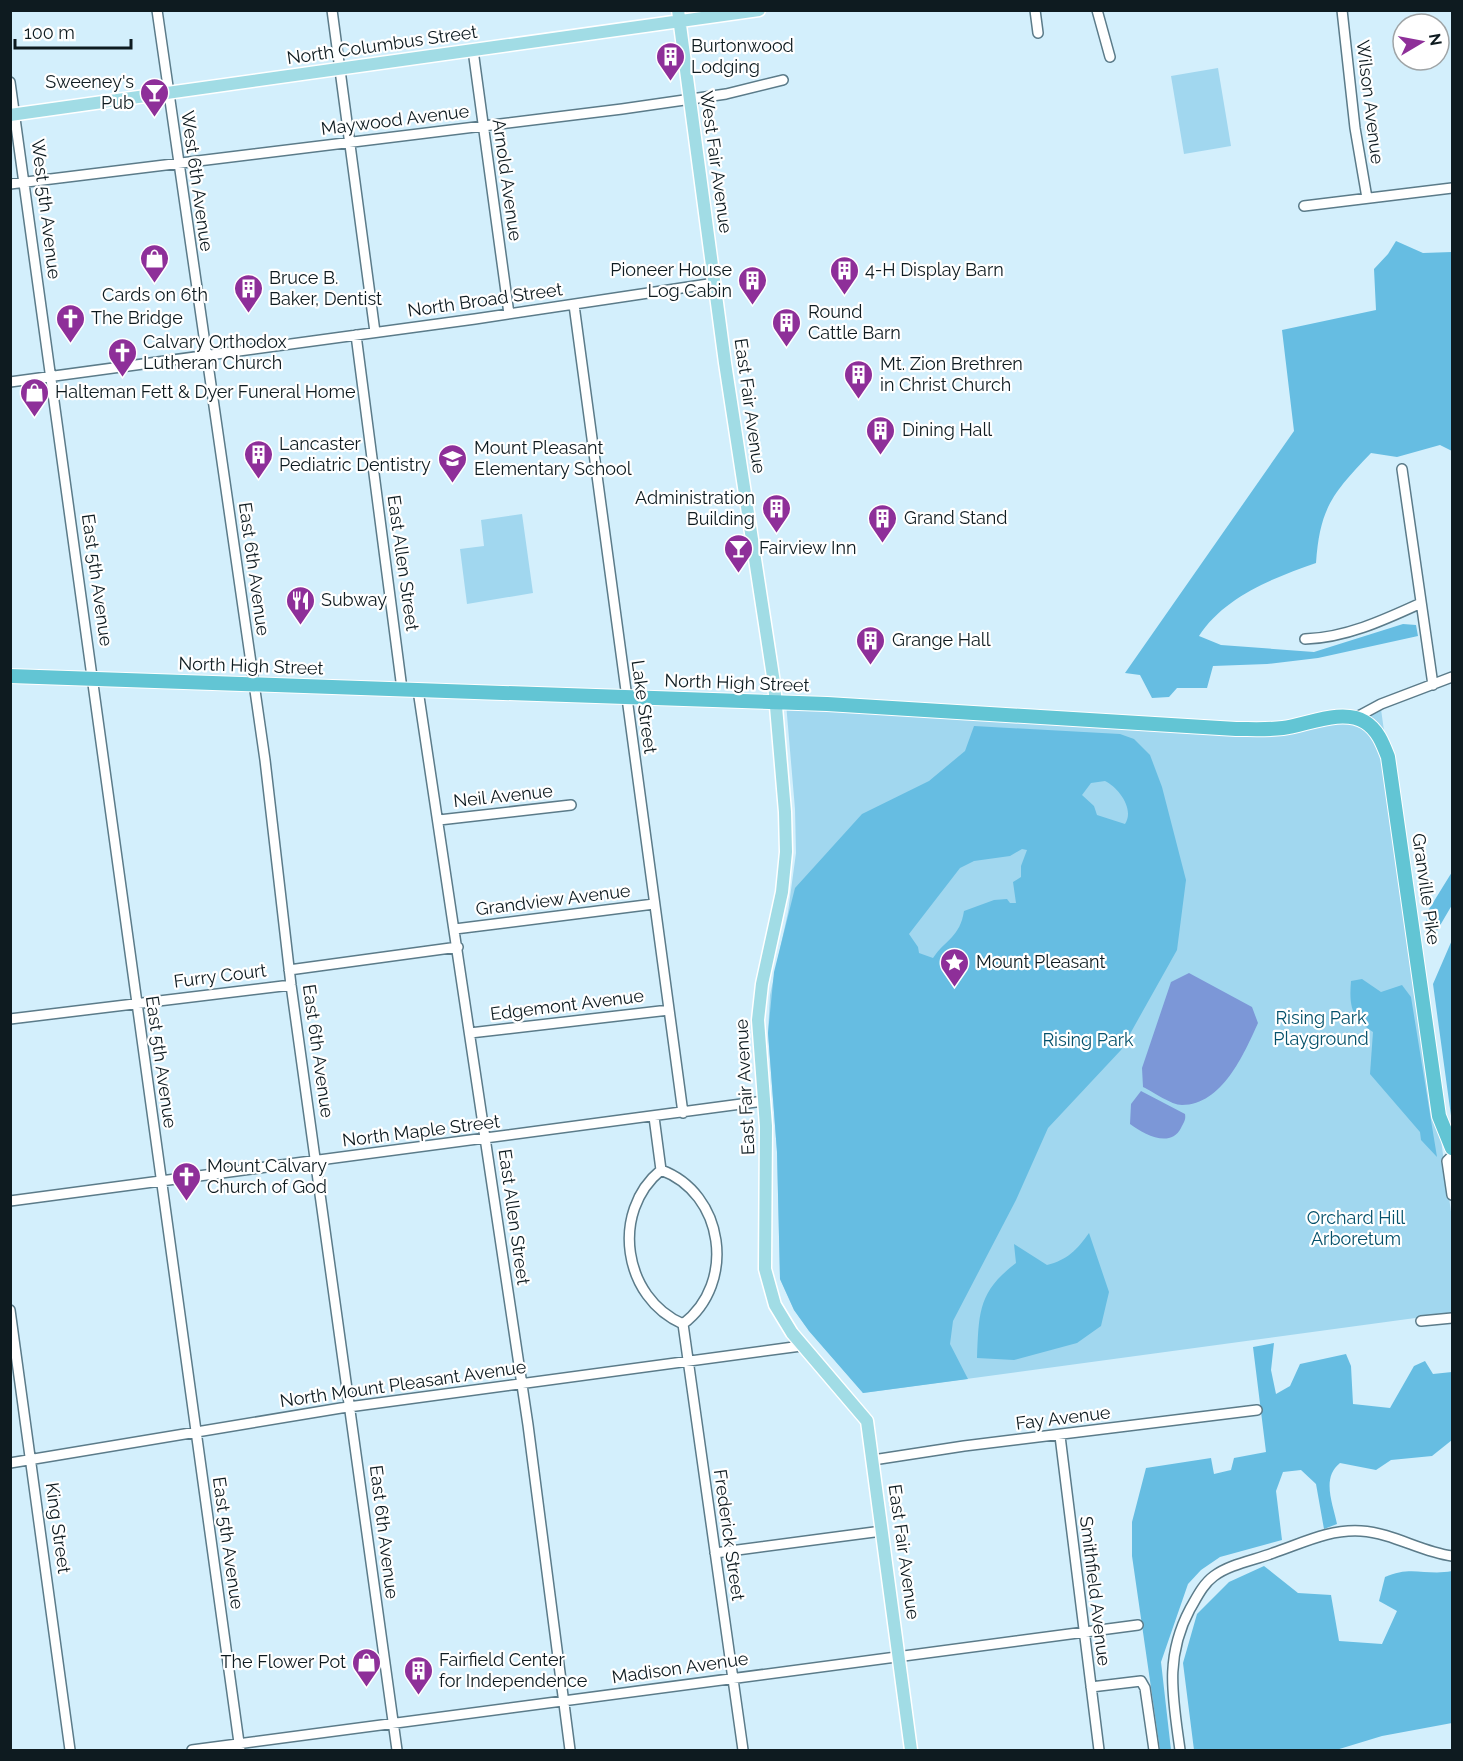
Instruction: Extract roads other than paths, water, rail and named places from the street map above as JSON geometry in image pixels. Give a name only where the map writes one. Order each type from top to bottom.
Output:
[{"type":"highway","name":"North High Street","points":[[10,676],[776,702],[1236,729],[1283,728],[1340,717],[1355,718]]},
{"type":"highway","name":"Granville Pike","points":[[1355,718],[1366,722],[1375,731],[1388,757],[1439,1116],[1452,1148]]},
{"type":"main road","name":"North Columbus Street","points":[[13,114],[474,50],[678,16],[759,10]]},
{"type":"main road","name":"West Fair Avenue","points":[[678,16],[715,283]]},
{"type":"main road","name":"East Fair Avenue","points":[[715,283],[776,702],[786,852],[782,892],[759,1012],[767,1154],[765,1269],[775,1305],[801,1346],[867,1421],[912,1750]]},
{"type":"street","name":"West 6th Avenue","points":[[157,10],[204,356]]},
{"type":"street","points":[[332,10],[375,332]]},
{"type":"street","points":[[1035,10],[1038,33]]},
{"type":"street","points":[[1097,10],[1110,57]]},
{"type":"street","name":"Wilson Avenue","points":[[1342,10],[1355,128],[1367,198]]},
{"type":"street","name":"Arnold Avenue","points":[[474,50],[509,314]]},
{"type":"street","name":"Maywood Avenue","points":[[10,184],[689,99],[752,89],[783,80]]},
{"type":"street","name":"West 5th Avenue","points":[[10,82],[52,377]]},
{"type":"street","points":[[1304,206],[1452,188]]},
{"type":"street","name":"North Broad Street","points":[[10,382],[574,305],[715,283]]},
{"type":"street","name":"Lake Street","points":[[574,305],[683,1113]]},
{"type":"street","name":"East Allen Street","points":[[356,335],[402,689]]},
{"type":"street","name":"East 6th Avenue","points":[[204,356],[230,514],[265,760],[289,970],[397,1750]]},
{"type":"street","name":"East 5th Avenue","points":[[52,377],[240,1748]]},
{"type":"street","points":[[1402,470],[1432,685]]},
{"type":"street","points":[[1305,639],[1321,639],[1352,630],[1384,620],[1419,604]]},
{"type":"street","name":"North High Street","points":[[1355,718],[1381,704],[1452,677]]},
{"type":"street","name":"East Allen Street","points":[[418,690],[522,1384],[570,1750]]},
{"type":"street","name":"Neil Avenue","points":[[439,820],[571,805]]},
{"type":"street","name":"Grandview Avenue","points":[[455,929],[654,904]]},
{"type":"street","name":"Furry Court","points":[[289,970],[458,947]]},
{"type":"street","name":"Furry Court","points":[[10,1019],[291,985]]},
{"type":"street","name":"Edgemont Avenue","points":[[470,1033],[669,1010]]},
{"type":"street","name":"North Maple Street","points":[[10,1201],[161,1183],[764,1101]]},
{"type":"street","points":[[654,1117],[661,1170]]},
{"type":"street","points":[[1452,1155],[1448,1161],[1452,1195]]},
{"type":"street","points":[[661,1170],[679,1178],[701,1199],[710,1214],[717,1254],[717,1266],[711,1291],[699,1309],[683,1324],[663,1314],[649,1300],[639,1284],[632,1260],[629,1230],[633,1210],[645,1186],[661,1170]]},
{"type":"street","name":"King Street","points":[[10,1310],[70,1750]]},
{"type":"street","points":[[1421,1321],[1452,1318]]},
{"type":"street","name":"Frederick Street","points":[[683,1324],[743,1750]]},
{"type":"street","name":"North Mount Pleasant Avenue","points":[[10,1463],[195,1430],[801,1346]]},
{"type":"street","name":"Fay Avenue","points":[[873,1460],[964,1446],[1257,1410]]},
{"type":"street","name":"Smithfield Avenue","points":[[1060,1436],[1099,1750]]},
{"type":"street","points":[[715,1553],[882,1531]]},
{"type":"street","points":[[1180,1750],[1171,1681],[1174,1655],[1187,1615],[1202,1590],[1215,1575],[1321,1535],[1348,1531],[1383,1535],[1429,1552],[1452,1556]]},
{"type":"street","name":"Madison Avenue","points":[[192,1750],[240,1748],[394,1724],[1138,1624]]},
{"type":"street","points":[[1091,1687],[1141,1682],[1145,1688],[1154,1750]]},
{"type":"place","name":"Burtonwood Lodging","points":[[670,82]]},
{"type":"place","name":"Sweeney's Pub","points":[[155,118]]},
{"type":"place","name":"Cards on 6th","points":[[155,284]]},
{"type":"place","name":"4-H Display Barn","points":[[844,296]]},
{"type":"place","name":"Pioneer House Log Cabin","points":[[753,306]]},
{"type":"place","name":"Bruce B. Baker, Dentist","points":[[248,314]]},
{"type":"place","name":"The Bridge","points":[[70,344]]},
{"type":"place","name":"Round Cattle Barn","points":[[787,348]]},
{"type":"place","name":"Calvary Orthodox Lutheran Church","points":[[122,378]]},
{"type":"place","name":"Mt. Zion Brethren in Christ Church","points":[[859,400]]},
{"type":"place","name":"Halteman Fett & Dyer Funeral Home","points":[[34,418]]},
{"type":"place","name":"Dining Hall","points":[[881,456]]},
{"type":"place","name":"Lancaster Pediatric Dentistry","points":[[258,480]]},
{"type":"place","name":"Mount Pleasant Elementary School","points":[[453,484]]},
{"type":"place","name":"Administration Building","points":[[776,534]]},
{"type":"place","name":"Grand Stand","points":[[883,544]]},
{"type":"place","name":"Fairview Inn","points":[[738,574]]},
{"type":"place","name":"Subway","points":[[300,626]]},
{"type":"place","name":"Grange Hall","points":[[871,666]]},
{"type":"place","name":"Mount Pleasant","points":[[955,988]]},
{"type":"place","name":"Mount Calvary Church of God","points":[[186,1202]]},
{"type":"place","name":"The Flower Pot","points":[[367,1688]]},
{"type":"place","name":"Fairfield Center for Independence","points":[[418,1696]]},
{"type":"park label","name":"Rising Park Playground","points":[[1321,1028]]},
{"type":"park label","name":"Rising Park","points":[[1088,1040]]},
{"type":"park label","name":"Orchard Hill Arboretum","points":[[1356,1228]]}]
